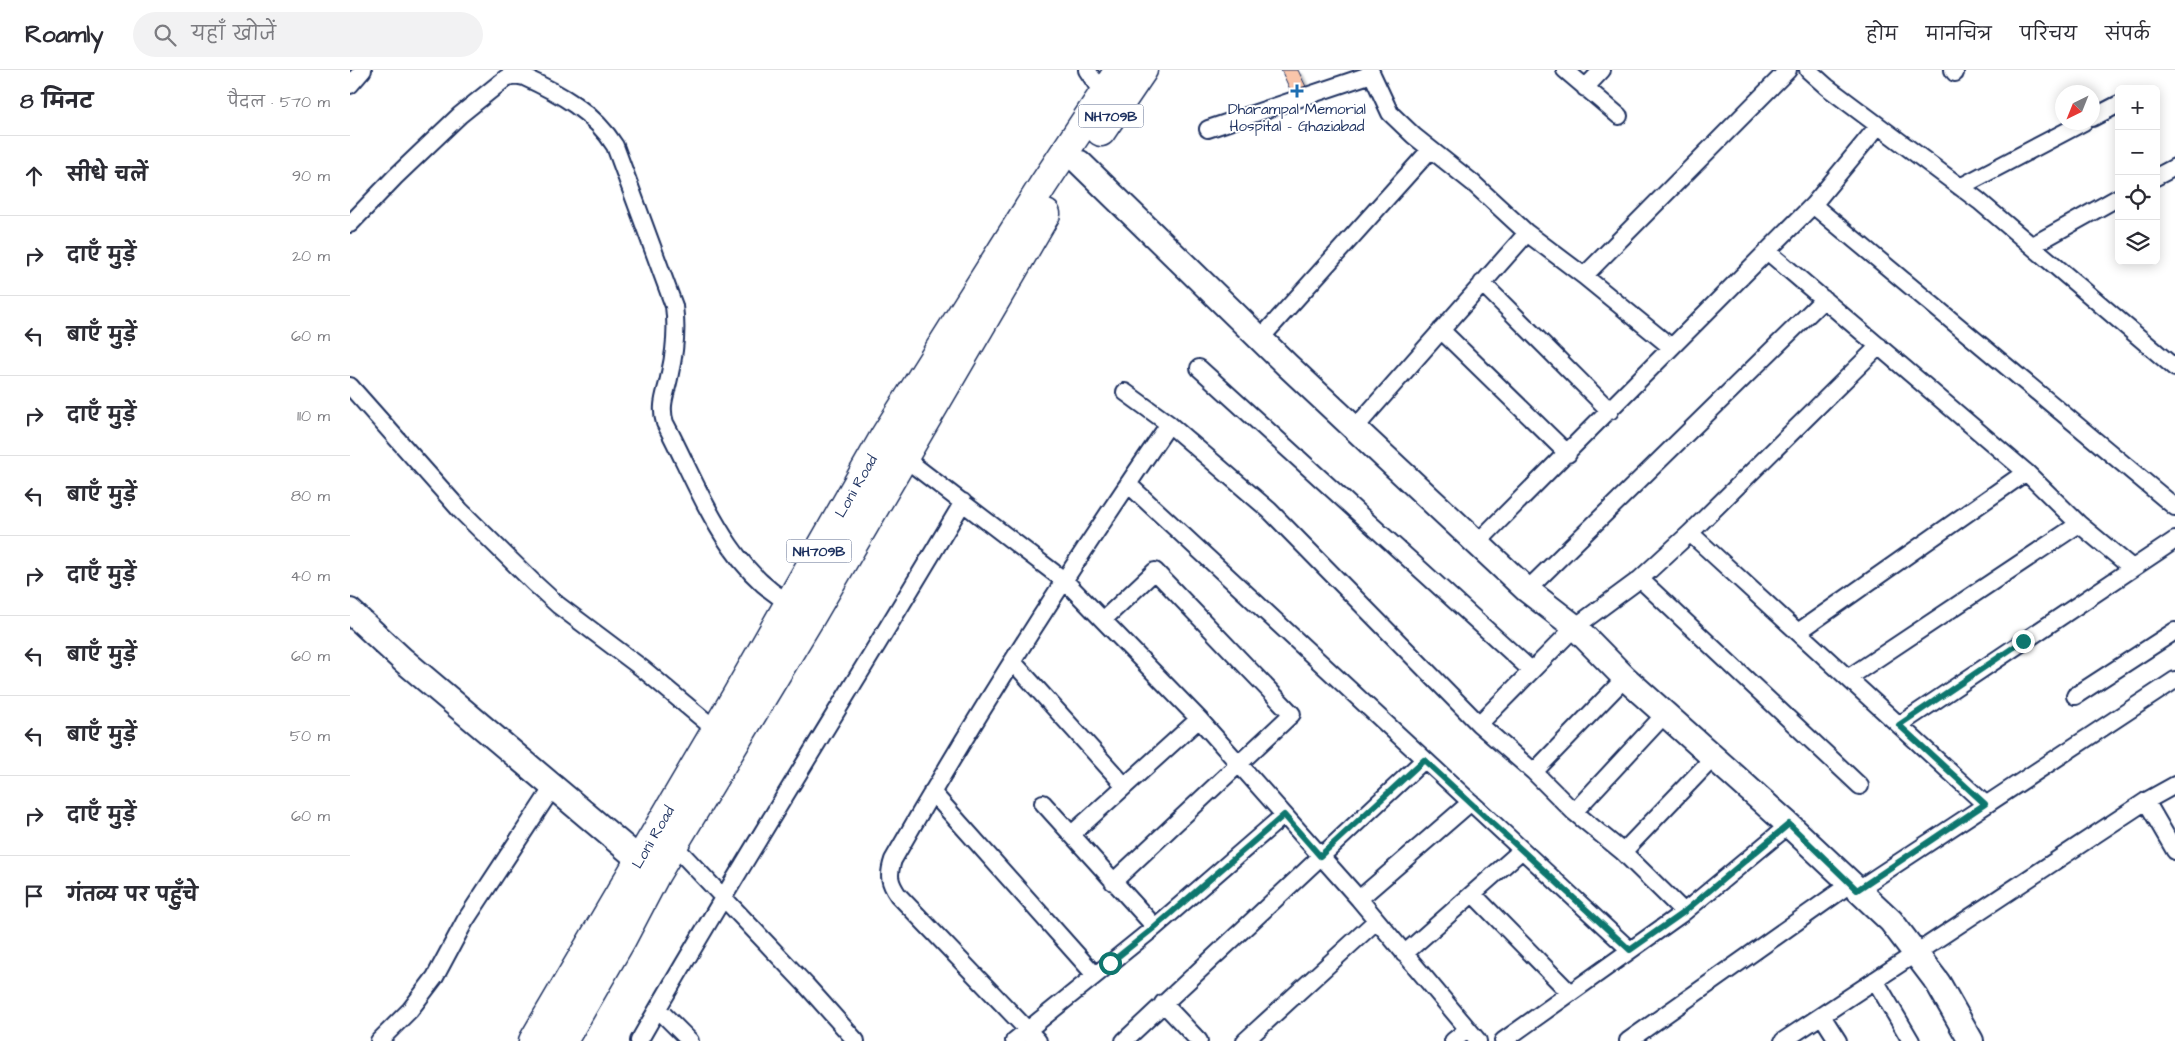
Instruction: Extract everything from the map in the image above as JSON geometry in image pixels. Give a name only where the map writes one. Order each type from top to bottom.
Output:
[{"type":"highway","name":"Loni Road","points":[[533,1041],[648,867],[800,609],[884,437],[1119,70]]},
{"type":"highway","name":"Loni Road","points":[[666,837],[716,730],[903,457],[1051,206],[1143,70]]},
{"type":"highway","name":"Loni Road","points":[[563,1041],[622,939],[648,867]]},
{"type":"street","points":[[350,85],[363,70]]},
{"type":"street","points":[[1087,70],[1103,94]]},
{"type":"street","points":[[1565,70],[1619,116]]},
{"type":"street","points":[[1585,88],[1602,70]]},
{"type":"street","points":[[1584,276],[1788,70]]},
{"type":"street","points":[[1808,70],[1827,87],[1960,187],[2033,245],[2175,368]]},
{"type":"street","points":[[1208,129],[1371,72],[1390,113],[1430,150],[1473,183],[1527,232],[1671,347]]},
{"type":"street","points":[[350,224],[395,177],[460,115],[506,78],[514,75],[524,77],[581,107],[605,131],[615,146],[674,306],[676,330],[674,349],[670,375],[662,404],[665,423],[736,557],[758,580],[800,609]]},
{"type":"street","points":[[2100,114],[2115,106]]},
{"type":"street","points":[[1477,543],[1568,454],[1671,347],[1814,205],[1878,126]]},
{"type":"street","points":[[1960,187],[2069,130]]},
{"type":"street","points":[[1260,339],[1430,150]]},
{"type":"street","points":[[1080,163],[1260,339],[1527,590],[1575,627],[1625,678],[1789,824],[1891,921],[1938,983],[1971,1041]]},
{"type":"street","points":[[2160,175],[2175,167]]},
{"type":"street","points":[[2033,245],[2115,199]]},
{"type":"street","points":[[1814,205],[2175,507]]},
{"type":"street","points":[[1355,428],[1527,232]]},
{"type":"street","points":[[1767,251],[2026,472],[2080,524],[2132,568]]},
{"type":"street","points":[[1482,283],[1610,411]]},
{"type":"street","points":[[1527,590],[1824,299]]},
{"type":"street","points":[[1441,330],[1568,454]]},
{"type":"street","points":[[1479,724],[1575,627],[1640,579],[1690,533],[1879,346]]},
{"type":"street","points":[[1199,368],[1531,670]]},
{"type":"street","points":[[350,386],[460,510],[534,583],[558,605],[643,668],[716,730]]},
{"type":"street","points":[[1125,392],[1169,424],[1269,510],[1479,724],[1534,772],[1574,812],[1623,852],[1684,912]]},
{"type":"street","points":[[1033,1035],[898,895],[890,883],[889,871],[893,860],[932,792],[1013,662],[1169,424]]},
{"type":"street","points":[[903,457],[1065,581],[1199,719],[1359,899],[1473,1035],[1453,1041]]},
{"type":"street","points":[[1798,632],[2026,472]]},
{"type":"street","points":[[1128,484],[1630,950]]},
{"type":"street","points":[[639,1041],[723,896],[882,640],[963,502]]},
{"type":"street","points":[[1848,678],[2080,524]]},
{"type":"street","points":[[1690,533],[1985,804]]},
{"type":"street","points":[[1899,725],[2175,540]]},
{"type":"street","points":[[1103,620],[1155,571],[1292,714],[1240,765],[1113,882]]},
{"type":"street","points":[[1640,579],[1860,786]]},
{"type":"street","points":[[350,611],[403,660],[648,867]]},
{"type":"street","points":[[2075,696],[2175,631]]},
{"type":"street","points":[[1013,662],[1125,786]]},
{"type":"street","points":[[1534,772],[1625,678]]},
{"type":"street","points":[[1628,1041],[1854,887],[2175,680]]},
{"type":"street","points":[[1574,812],[1665,714]]},
{"type":"street","points":[[1072,834],[1199,719]]},
{"type":"street","points":[[1623,852],[1713,758]]},
{"type":"street","points":[[1124,1041],[1424,760]]},
{"type":"street","points":[[1783,1041],[2146,801],[2175,785]]},
{"type":"street","points":[[380,1041],[426,990],[465,921],[553,787]]},
{"type":"street","points":[[932,792],[1094,975]]},
{"type":"street","points":[[2146,801],[2175,851]]},
{"type":"street","points":[[1359,899],[1471,802]]},
{"type":"street","points":[[1043,803],[1155,927]]},
{"type":"street","points":[[1014,1041],[1033,1035],[1094,975],[1155,927],[1284,815]]},
{"type":"street","points":[[1503,1041],[1684,912],[1789,824]]},
{"type":"street","points":[[666,837],[856,1041]]},
{"type":"street","points":[[1404,954],[1522,850]]},
{"type":"street","points":[[1472,894],[1570,993]]},
{"type":"street","points":[[1244,1041],[1376,921]]},
{"type":"street","points":[[1875,980],[1911,1041]]},
{"type":"street","points":[[1163,1003],[1199,1041]]},
{"type":"street","points":[[658,1009],[690,1041]]},
{"type":"street","points":[[1822,1016],[1838,1041]]},
{"type":"building","points":[[1281,70],[1298,70],[1308,91],[1294,98]]},
{"type":"place","name":"Dharampal Memorial Hospital - Ghaziabad","points":[[1297,91]]},
{"type":"route","points":[[1110,963],[1155,927],[1284,815],[1320,856],[1424,760],[1630,950],[1684,912],[1789,824],[1857,890],[1985,804],[1899,725],[2023,641]]}]
